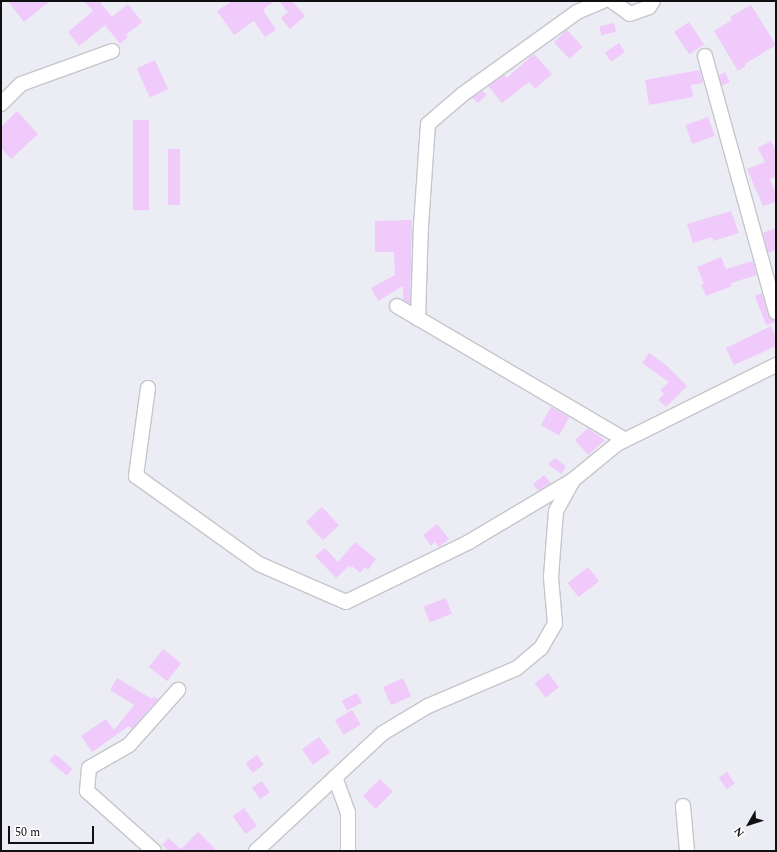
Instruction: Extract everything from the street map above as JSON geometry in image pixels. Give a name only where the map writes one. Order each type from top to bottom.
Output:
[{"type":"street","points":[[418,319],[421,226],[428,124],[463,94],[577,12],[603,1]]},
{"type":"street","points":[[612,1],[630,14],[649,7],[653,1]]},
{"type":"street","points":[[1,104],[21,84],[112,51]]},
{"type":"street","points":[[705,56],[776,312]]},
{"type":"street","points":[[397,306],[625,440]]},
{"type":"street","points":[[148,388],[136,476],[259,564],[346,602],[469,542],[573,480],[617,444],[776,365]]},
{"type":"street","points":[[256,851],[383,732],[428,706],[517,668],[541,648],[555,624],[551,577],[556,510],[573,480]]},
{"type":"street","points":[[154,851],[87,791],[89,768],[129,745],[178,690]]},
{"type":"street","points":[[336,777],[348,812],[348,851]]},
{"type":"street","points":[[682,806],[687,851]]},
{"type":"building","points":[[8,1],[50,1],[24,22]]},
{"type":"building","points":[[84,1],[99,1],[112,17],[128,4],[142,22],[126,35],[128,37],[120,44],[105,25],[79,46],[68,32],[93,11]]},
{"type":"building","points":[[232,1],[274,1],[263,10],[276,30],[265,37],[254,21],[234,35],[217,11]]},
{"type":"building","points":[[279,1],[292,1],[305,16],[290,29],[281,18],[288,12]]},
{"type":"building","points":[[751,5],[776,45],[745,64],[746,66],[738,71],[714,31],[732,20],[730,17]]},
{"type":"building","points":[[689,22],[704,44],[689,54],[674,32]]},
{"type":"building","points":[[614,23],[616,32],[601,35],[599,26]]},
{"type":"building","points":[[567,30],[583,47],[570,59],[554,42]]},
{"type":"building","points":[[619,43],[625,52],[611,62],[605,53]]},
{"type":"building","points":[[534,54],[552,74],[535,89],[529,82],[502,103],[488,86],[504,75],[507,78]]},
{"type":"building","points":[[155,60],[168,89],[150,97],[137,68]]},
{"type":"building","points":[[700,70],[703,83],[691,85],[693,97],[649,105],[645,80]]},
{"type":"building","points":[[725,72],[730,82],[722,86],[719,75]]},
{"type":"building","points":[[482,91],[487,95],[478,103],[472,98]]},
{"type":"building","points":[[17,111],[38,134],[11,159],[1,148],[1,127]]},
{"type":"building","points":[[708,117],[715,136],[692,144],[685,125]]},
{"type":"building","points":[[133,120],[149,120],[149,210],[133,210]]},
{"type":"building","points":[[771,141],[776,151],[776,177],[770,179],[776,194],[776,202],[763,206],[747,169],[765,162],[758,148]]},
{"type":"building","points":[[168,149],[180,149],[180,205],[168,205]]},
{"type":"building","points":[[731,211],[739,233],[713,241],[712,237],[693,243],[687,224]]},
{"type":"building","points":[[412,220],[410,304],[403,300],[403,286],[378,301],[371,288],[395,275],[394,252],[375,252],[375,221]]},
{"type":"building","points":[[776,228],[776,250],[768,253],[763,233]]},
{"type":"building","points":[[721,257],[726,269],[753,261],[757,275],[731,283],[732,286],[706,296],[701,285],[704,284],[697,267]]},
{"type":"building","points":[[762,293],[768,315],[770,318],[776,320],[776,322],[766,325],[755,296]]},
{"type":"building","points":[[771,326],[776,338],[776,346],[734,365],[726,348]]},
{"type":"building","points":[[649,353],[666,365],[687,386],[666,407],[658,400],[664,394],[660,390],[669,382],[642,363]]},
{"type":"building","points":[[551,407],[569,417],[559,436],[541,425]]},
{"type":"building","points":[[588,428],[605,440],[588,455],[575,440]]},
{"type":"building","points":[[555,458],[566,466],[561,474],[548,464]]},
{"type":"building","points":[[544,475],[551,483],[538,491],[533,484]]},
{"type":"building","points":[[322,507],[339,525],[323,540],[306,522]]},
{"type":"building","points":[[437,524],[449,539],[439,547],[435,542],[431,546],[423,535]]},
{"type":"building","points":[[355,542],[376,559],[368,570],[365,567],[360,573],[352,566],[351,568],[349,566],[336,578],[315,556],[325,548],[338,562]]},
{"type":"building","points":[[588,567],[599,581],[579,597],[568,583]]},
{"type":"building","points":[[446,598],[452,614],[430,622],[424,607]]},
{"type":"building","points":[[163,649],[181,663],[167,681],[149,667]]},
{"type":"building","points":[[548,673],[559,687],[546,698],[535,683]]},
{"type":"building","points":[[117,678],[152,699],[154,696],[158,699],[132,729],[129,726],[92,752],[81,736],[106,719],[114,730],[134,705],[110,690]]},
{"type":"building","points":[[403,678],[411,696],[391,705],[383,687]]},
{"type":"building","points":[[357,693],[362,703],[347,711],[342,701]]},
{"type":"building","points":[[352,710],[361,725],[344,735],[335,720]]},
{"type":"building","points":[[319,737],[330,752],[313,765],[302,749]]},
{"type":"building","points":[[55,754],[73,769],[67,776],[49,761]]},
{"type":"building","points":[[257,755],[264,765],[252,773],[246,763]]},
{"type":"building","points":[[727,772],[735,784],[727,789],[719,778]]},
{"type":"building","points":[[380,779],[393,792],[376,809],[363,796]]},
{"type":"building","points":[[262,781],[270,793],[260,799],[252,788]]},
{"type":"building","points":[[244,808],[257,826],[246,834],[233,816]]},
{"type":"building","points":[[198,832],[217,851],[169,851],[162,845],[168,838],[181,849]]}]
